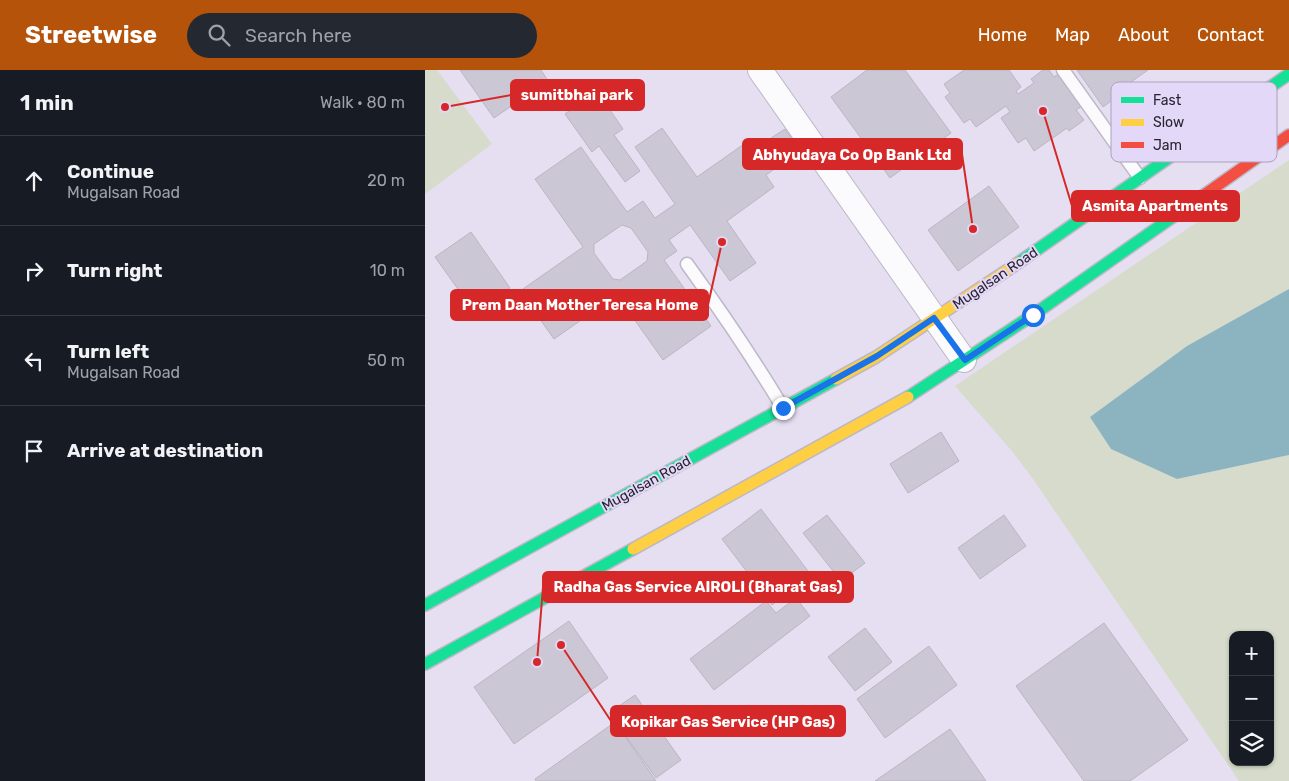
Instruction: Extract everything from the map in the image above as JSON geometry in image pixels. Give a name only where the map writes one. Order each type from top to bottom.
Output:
[{"type":"main road","name":"Mugalsan Road","points":[[1277,82],[1289,74]]},
{"type":"main road","points":[[1277,143],[1289,135]]},
{"type":"main road","name":"Mugalsan Road","points":[[425,605],[877,356],[1004,273],[1163,162]]},
{"type":"main road","points":[[425,664],[894,405],[1033,315],[1251,162]]},
{"type":"street","points":[[759,70],[965,360]]},
{"type":"lane","points":[[1063,70],[1111,137]]},
{"type":"lane","points":[[1129,162],[1140,178]]},
{"type":"lane","points":[[687,264],[758,367],[783,408]]},
{"type":"green space","points":[[425,70],[437,70],[492,144],[425,194]]},
{"type":"green space","points":[[1289,160],[1289,289],[1187,346],[1090,417],[1177,479],[1289,455],[1289,781],[1239,781],[1012,451],[955,386]]},
{"type":"water","points":[[1289,289],[1289,455],[1177,479],[1111,449],[1090,417],[1187,346]]},
{"type":"building","points":[[460,70],[541,70],[548,81],[494,118]]},
{"type":"building","points":[[867,70],[905,70],[951,133],[890,178],[831,97]]},
{"type":"building","points":[[964,70],[1009,70],[1021,87],[1016,91],[1018,94],[1034,83],[1031,79],[1043,70],[1049,70],[1054,77],[1060,73],[1082,106],[1076,110],[1084,120],[1069,131],[1067,128],[1034,151],[1026,138],[1018,143],[1001,118],[1010,112],[1006,106],[976,127],[970,119],[964,123],[945,97],[950,93],[944,84]]},
{"type":"building","points":[[1077,70],[1148,70],[1131,82],[1111,82],[1111,101],[1103,107]]},
{"type":"building","points":[[597,91],[623,129],[614,135],[640,171],[625,182],[599,146],[592,152],[565,114]]},
{"type":"building","points":[[662,128],[697,177],[744,144],[753,158],[774,143],[771,138],[785,129],[804,157],[790,167],[786,161],[766,175],[774,187],[727,221],[756,263],[730,281],[690,225],[669,240],[677,251],[664,260],[711,326],[663,360],[617,295],[554,339],[520,291],[583,247],[535,179],[581,147],[627,212],[643,201],[655,218],[675,204],[635,147]],"holes":[[[622,225],[631,228],[648,252],[647,261],[620,280],[613,279],[594,253],[594,244]]]},
{"type":"building","points":[[989,186],[1019,227],[958,271],[928,230]]},
{"type":"building","points":[[471,232],[510,288],[475,313],[435,257]]},
{"type":"building","points":[[941,432],[959,461],[908,493],[890,464]]},
{"type":"building","points":[[761,509],[811,575],[772,605],[722,539]]},
{"type":"building","points":[[827,515],[865,563],[841,581],[803,533]]},
{"type":"building","points":[[1004,515],[1026,546],[980,579],[958,548]]},
{"type":"building","points":[[796,598],[810,616],[714,690],[690,659],[766,601],[776,613]]},
{"type":"building","points":[[569,621],[608,678],[514,744],[474,687]]},
{"type":"building","points":[[1104,623],[1188,740],[1130,781],[1084,781],[1016,686]]},
{"type":"building","points":[[865,628],[892,662],[855,691],[828,657]]},
{"type":"building","points":[[929,646],[957,685],[885,738],[857,699]]},
{"type":"building","points":[[635,695],[681,760],[656,778],[609,713]]},
{"type":"building","points":[[615,722],[656,781],[536,781],[535,779]]},
{"type":"building","points":[[950,729],[986,781],[875,781]]},
{"type":"traffic: fast","points":[[1277,82],[1289,74]]},
{"type":"traffic: fast","points":[[1018,263],[1163,162]]},
{"type":"traffic: fast","points":[[908,397],[1033,315],[1204,195]]},
{"type":"traffic: fast","points":[[425,605],[836,379]]},
{"type":"traffic: fast","points":[[425,664],[633,549]]},
{"type":"traffic: slow","points":[[836,379],[876,357],[1018,263]]},
{"type":"traffic: slow","points":[[633,549],[908,397]]},
{"type":"traffic: jam","points":[[1277,143],[1289,135]]},
{"type":"traffic: jam","points":[[1204,195],[1251,162]]},
{"type":"place","name":"sumitbhai park","points":[[445,107]]},
{"type":"place","name":"Asmita Apartments","points":[[1043,111]]},
{"type":"place","name":"Abhyudaya Co Op Bank Ltd","points":[[973,229]]},
{"type":"place","name":"Prem Daan Mother Teresa Home","points":[[722,242]]},
{"type":"place","name":"Kopikar Gas Service (HP Gas)","points":[[561,645]]},
{"type":"place","name":"Radha Gas Service AIROLI (Bharat Gas)","points":[[537,662]]},
{"type":"route","points":[[783,408],[877,356],[934,318],[965,360],[1033,315]]}]
